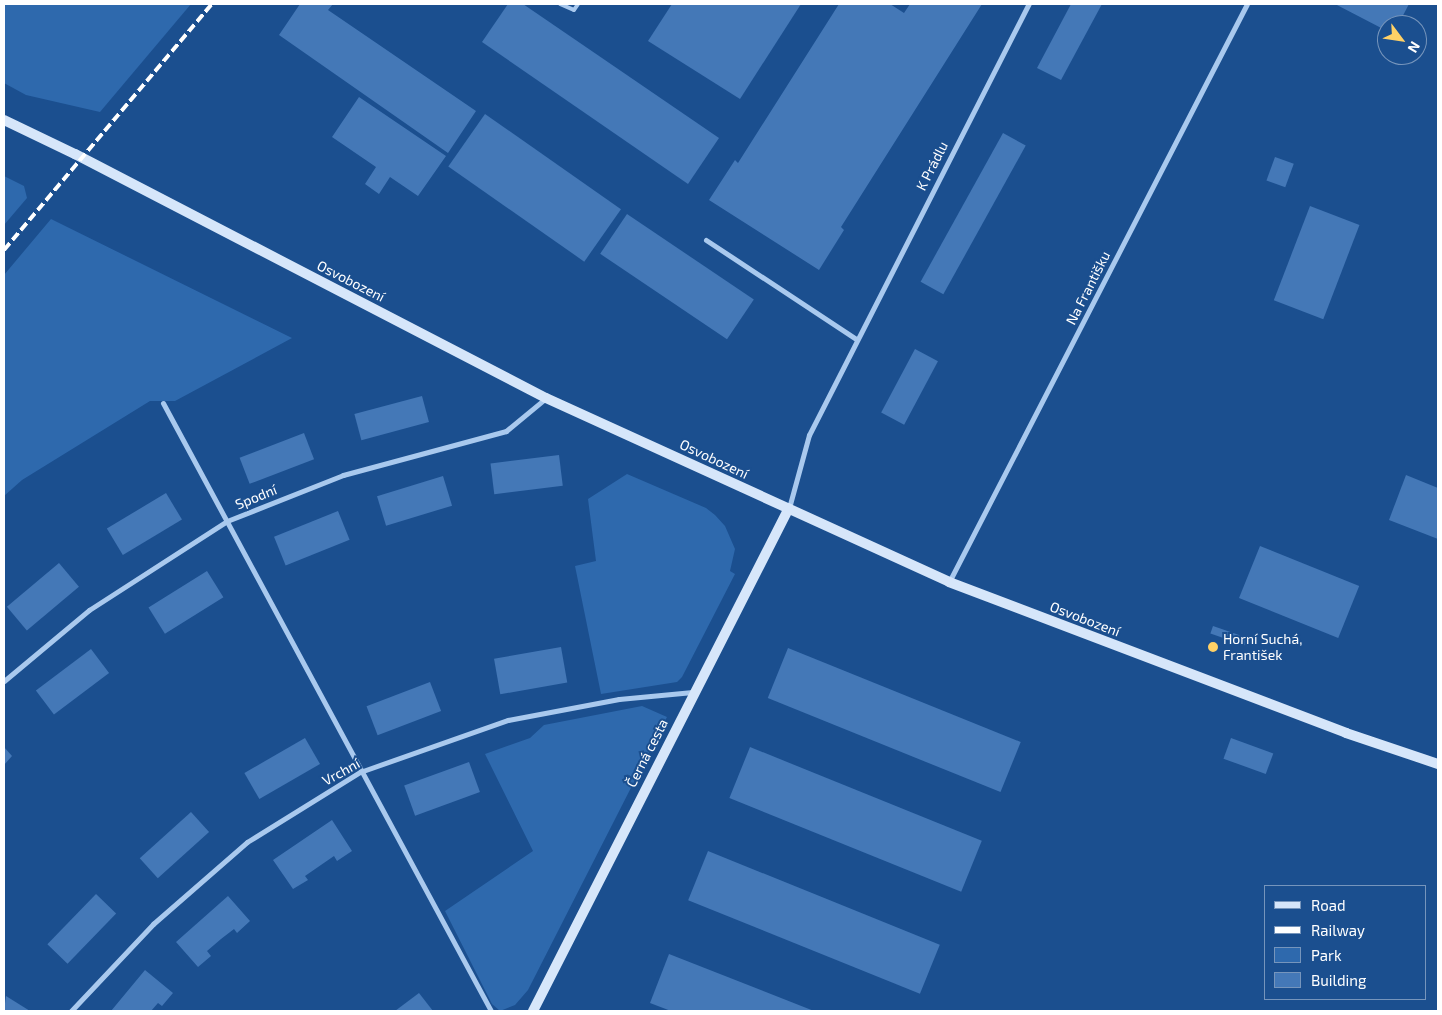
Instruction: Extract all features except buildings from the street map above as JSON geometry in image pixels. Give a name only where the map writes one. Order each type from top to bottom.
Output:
[{"type":"main road","name":"Osvobození","points":[[4,120],[75,154],[546,398],[949,582],[1346,733],[1438,764]]},
{"type":"main road","name":"Černá cesta","points":[[533,1011],[693,692],[789,508]]},
{"type":"street","name":"K Prádlu","points":[[789,508],[809,435],[856,339],[1029,4]]},
{"type":"street","name":"Na Františku","points":[[949,582],[1247,4]]},
{"type":"street","points":[[706,240],[856,339]]},
{"type":"street","name":"Spodní","points":[[4,681],[89,610],[227,521],[343,475],[506,432],[546,398]]},
{"type":"street","points":[[163,403],[360,772],[491,1011]]},
{"type":"street","name":"Vrchní","points":[[70,1011],[153,924],[247,842],[360,772],[508,720],[619,699],[693,692]]},
{"type":"lane","points":[[560,4],[574,10],[578,4]]},
{"type":"green space","points":[[4,4],[191,4],[100,112],[26,95],[4,83]]},
{"type":"green space","points":[[4,176],[24,186],[27,198],[4,225]]},
{"type":"green space","points":[[51,219],[292,338],[175,401],[150,401],[22,480],[4,496],[4,275]]},
{"type":"green space","points":[[627,474],[706,508],[715,515],[725,526],[735,549],[730,571],[735,574],[682,677],[677,682],[601,694],[575,566],[596,561],[588,499]]},
{"type":"green space","points":[[642,706],[667,717],[528,990],[515,1005],[500,1011],[492,1004],[445,911],[533,851],[485,754],[530,738],[544,725]]},
{"type":"railway","points":[[4,250],[212,4]]},
{"type":"place","name":"Horní Suchá, František","points":[[1213,647]]}]
